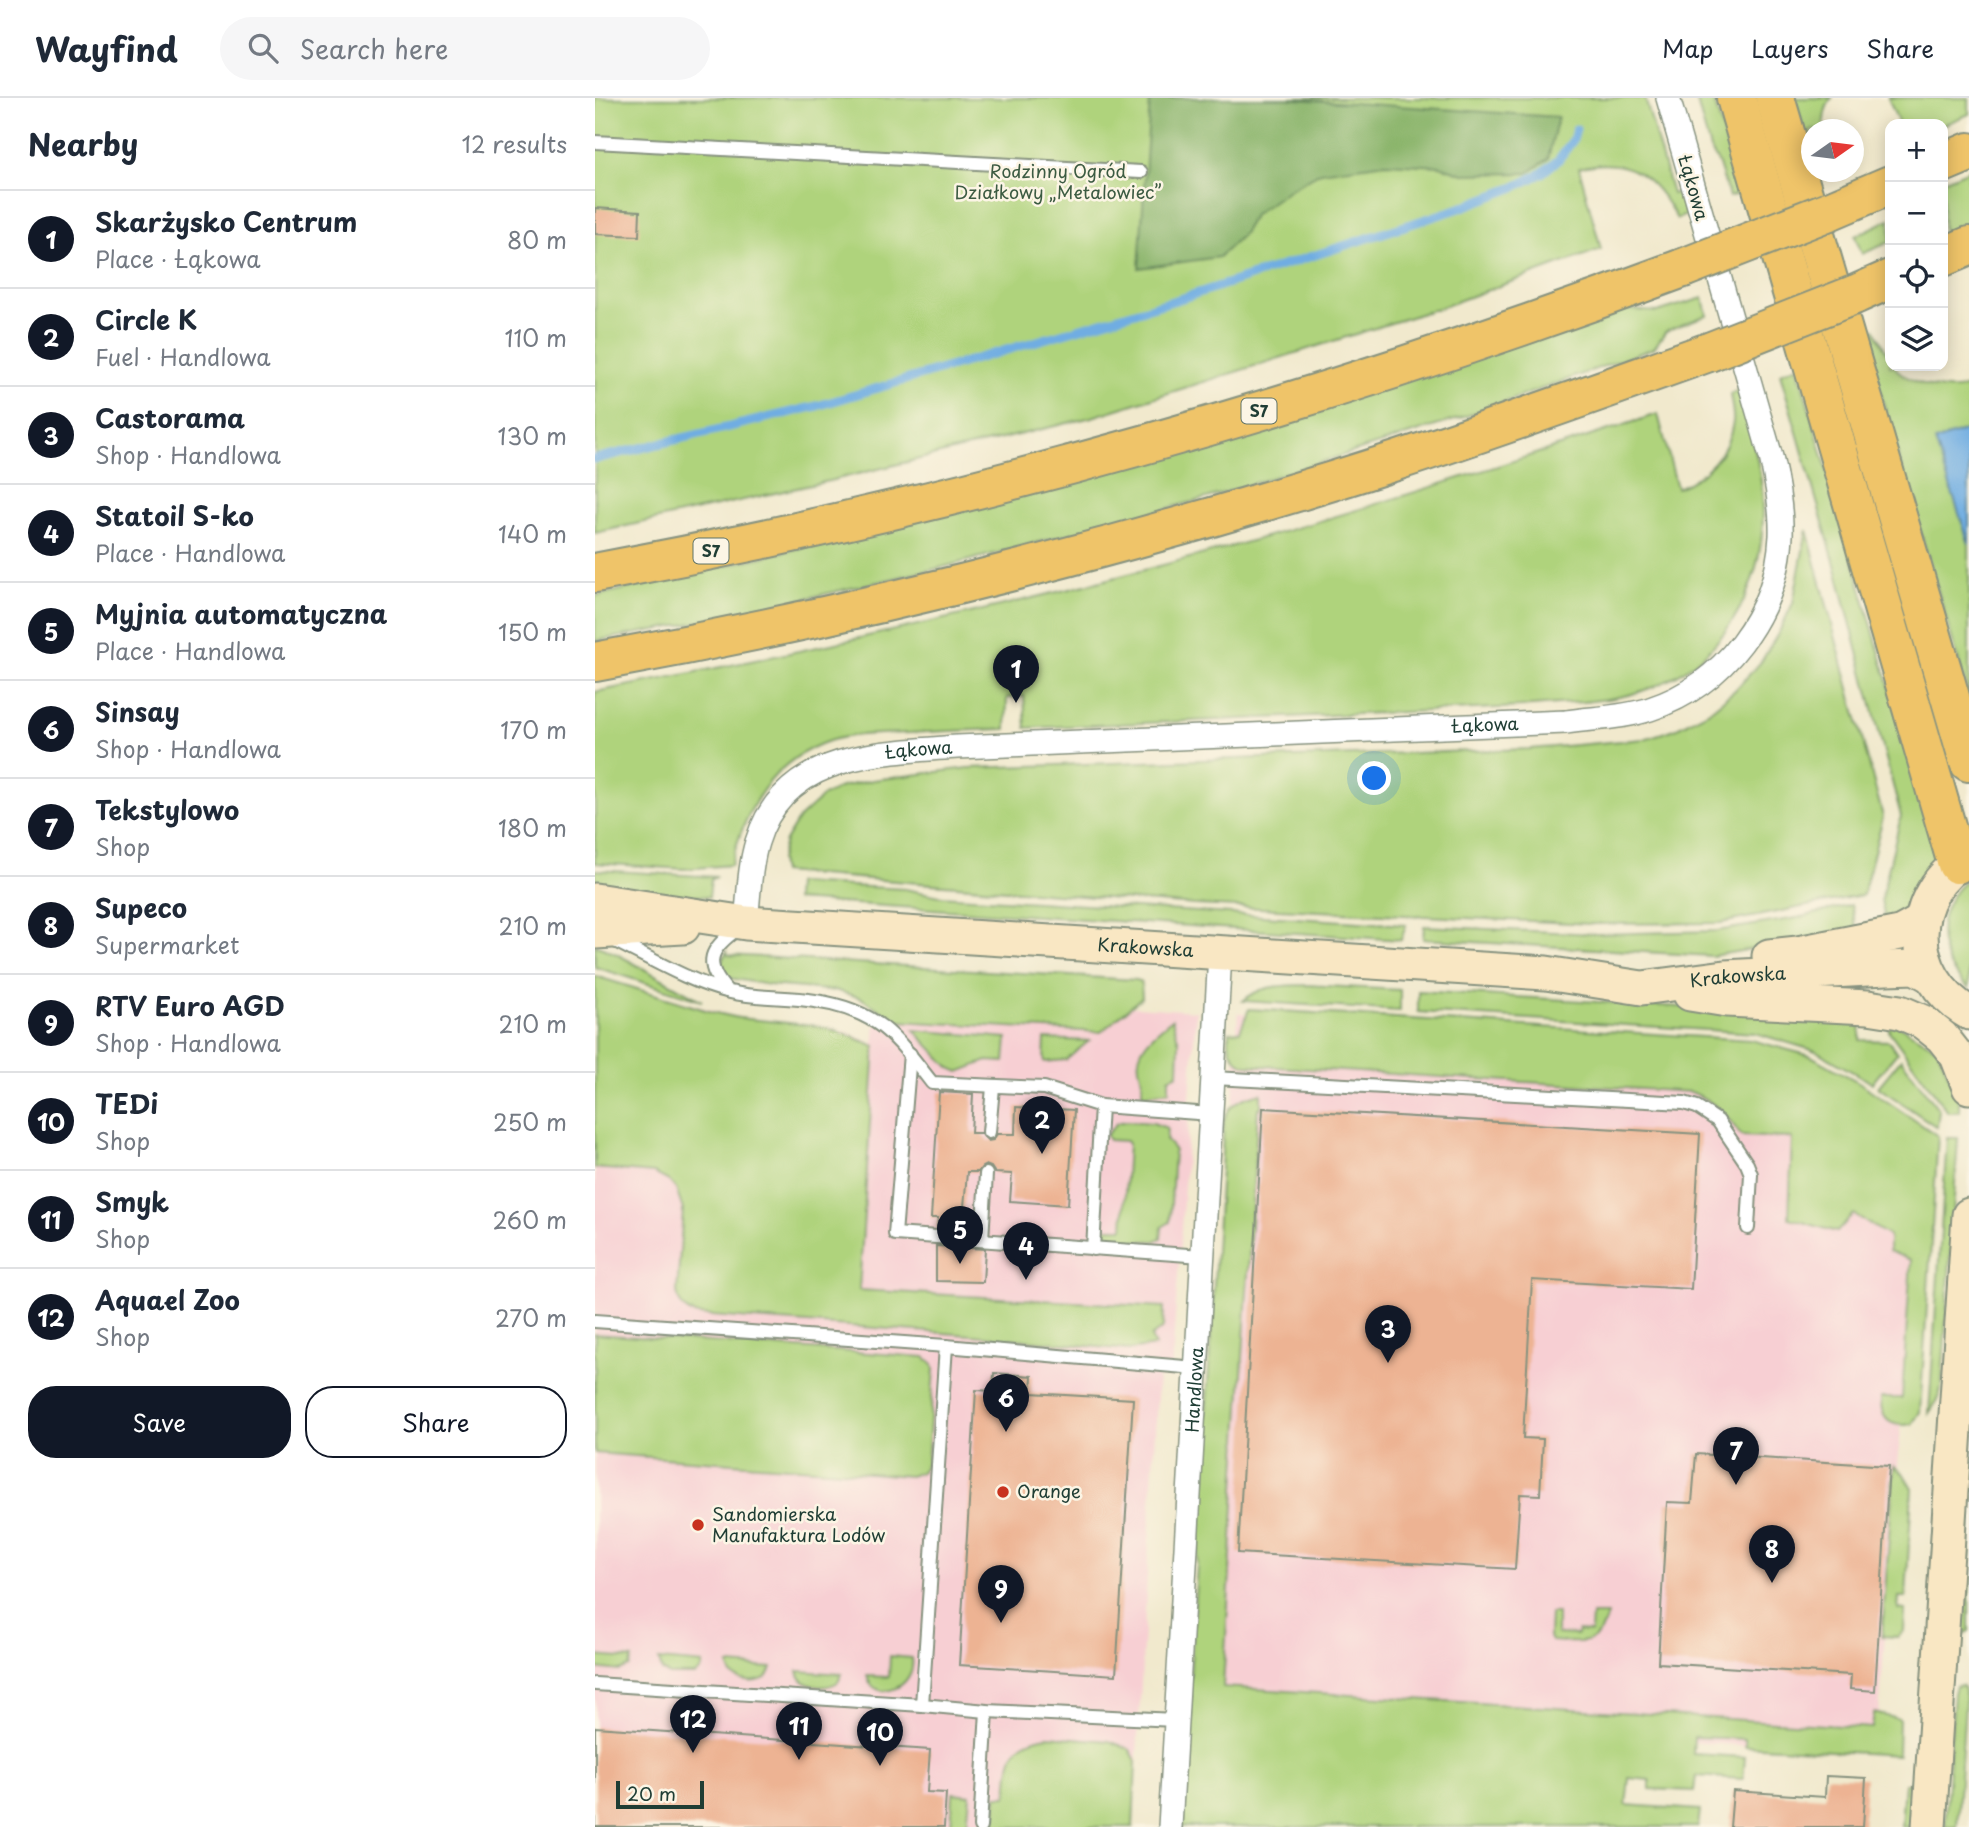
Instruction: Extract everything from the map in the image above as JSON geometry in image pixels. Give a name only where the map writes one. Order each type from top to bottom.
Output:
[{"type":"highway","points":[[1736,98],[1963,860]]},
{"type":"highway","points":[[1775,98],[1969,762]]},
{"type":"highway","points":[[1948,161],[1969,152]]},
{"type":"highway","name":"S7","points":[[595,573],[815,528],[1094,459],[1225,421],[1415,363],[1683,268],[1885,187]]},
{"type":"highway","points":[[1948,255],[1969,246]]},
{"type":"highway","points":[[595,662],[878,603],[1197,521],[1395,461],[1552,409],[1709,352],[1885,281]]},
{"type":"street","name":"Łąkowa","points":[[746,923],[757,840],[777,804],[797,784],[821,768],[859,756],[971,747],[1566,722],[1652,709],[1685,693],[1721,666],[1750,633],[1765,604],[1779,558],[1781,513],[1769,447],[1668,98]]},
{"type":"street","points":[[1963,860],[1940,880],[1928,899],[1922,921],[1921,940],[1924,958],[1942,992],[1969,1013]]},
{"type":"street","name":"Krakowska","points":[[1546,973],[1798,953],[1900,933],[1922,921]]},
{"type":"street","name":"Krakowska","points":[[596,922],[746,923],[1546,973],[1642,988],[1725,977],[1886,968],[1915,967],[1931,975]]},
{"type":"street","name":"Handlowa","points":[[1170,1827],[1220,954]]},
{"type":"street","points":[[1642,988],[1727,1000],[1868,1007],[1900,1012],[1923,1022],[1942,1037],[1957,1056],[1969,1087]]},
{"type":"street","points":[[1929,1827],[1962,1442],[1969,1215]]},
{"type":"lane","points":[[595,142],[1140,172]]},
{"type":"lane","points":[[596,922],[705,984],[727,992],[815,1001],[859,1011],[889,1030],[932,1083],[1044,1088],[1101,1106],[1211,1114]]},
{"type":"lane","points":[[727,992],[714,976],[711,960],[715,948],[746,923]]},
{"type":"lane","points":[[909,1054],[895,1234],[1202,1256]]},
{"type":"lane","points":[[1213,1078],[1684,1103],[1697,1107],[1718,1121],[1747,1164],[1751,1174],[1748,1228]]},
{"type":"lane","points":[[989,1132],[993,1087]]},
{"type":"lane","points":[[1093,1249],[1101,1106]]},
{"type":"lane","points":[[982,1239],[986,1174]]},
{"type":"lane","points":[[595,1321],[946,1346],[1196,1368]]},
{"type":"lane","points":[[922,1705],[946,1346]]},
{"type":"lane","points":[[595,1684],[987,1711],[1175,1720]]},
{"type":"lane","points":[[980,1827],[987,1711]]},
{"type":"shaded area","points":[[595,976],[742,1019],[818,1025],[846,1032],[874,1044],[879,990],[1196,1011],[1171,1378],[1158,1378],[1133,1827],[595,1827]]},
{"type":"shaded area","points":[[1238,1013],[1731,1057],[1923,1137],[1876,1754],[1497,1730],[1194,1706],[1221,1315]]},
{"type":"green space","name":"Rodzinny Ogród Działkowy „Metalowiec”","points":[[595,98],[1645,98],[1672,194],[1680,192],[1686,215],[1677,219],[1659,191],[1638,173],[1626,167],[1597,165],[1579,168],[1601,249],[1439,308],[1092,417],[829,481],[595,533]]},
{"type":"green space","points":[[1150,98],[1280,98],[1558,117],[1548,159],[1528,173],[1463,174],[1440,166],[1386,163],[1321,172],[1287,191],[1255,214],[1242,235],[1219,257],[1139,268]]},
{"type":"green space","points":[[1696,98],[1713,98],[1741,193],[1729,197],[1718,162],[1710,149]]},
{"type":"green space","points":[[1795,98],[1832,98],[1824,119],[1801,120]]},
{"type":"green space","points":[[1888,98],[1969,98],[1969,114],[1948,123],[1948,119],[1897,119]]},
{"type":"green space","points":[[1969,170],[1969,225],[1948,234],[1948,182],[1948,179]]},
{"type":"green space","points":[[1885,221],[1885,244],[1862,254],[1855,236]]},
{"type":"green space","points":[[1703,298],[1707,315],[1666,331],[1654,348],[1461,418],[1207,498],[943,567],[715,619],[595,641],[595,596],[800,548],[1622,309],[1657,312]]},
{"type":"green space","points":[[1875,329],[1885,350],[1885,371],[1898,371],[1917,382],[1940,388],[1969,387],[1969,696],[1892,435],[1865,333]]},
{"type":"green space","points":[[1797,366],[1937,852],[1929,873],[1911,903],[1886,924],[1881,900],[1901,816],[1836,568],[1780,373]]},
{"type":"green space","points":[[1739,390],[1754,447],[1763,505],[1762,536],[1747,594],[1733,620],[1715,644],[1694,664],[1668,680],[1639,692],[1581,702],[1522,707],[1026,728],[1024,696],[1007,698],[1006,729],[858,735],[829,741],[809,750],[776,774],[763,790],[744,825],[731,865],[684,869],[595,863],[595,692],[868,636],[1140,571],[1336,516],[1658,414],[1677,488],[1697,477],[1721,454],[1727,444],[1733,422],[1730,394]]},
{"type":"green space","points":[[1807,530],[1883,817],[1863,895],[1721,923],[1592,924],[1195,905],[782,872],[780,860],[785,841],[799,818],[823,796],[841,787],[873,780],[968,768],[1530,749],[1644,739],[1675,729],[1708,712],[1735,690],[1761,662],[1793,603]]},
{"type":"green space","points":[[595,870],[717,877],[711,879],[709,897],[595,889]]},
{"type":"green space","points":[[1969,878],[1969,988],[1948,963],[1941,933],[1948,903]]},
{"type":"green space","points":[[796,883],[905,889],[940,896],[1406,925],[1401,940],[795,900]]},
{"type":"green space","points":[[1851,905],[1857,931],[1712,956],[1423,939],[1424,926],[1595,934],[1717,931],[1797,918]]},
{"type":"green space","points":[[595,945],[617,954],[702,1001],[595,967]]},
{"type":"green space","points":[[727,951],[728,955],[1136,980],[1141,982],[1142,997],[1101,1032],[897,1021],[861,998],[838,991],[769,985],[723,977],[720,964]]},
{"type":"green space","points":[[595,976],[712,1012],[739,1018],[819,1026],[875,1046],[859,1290],[1164,1307],[1163,1328],[1151,1337],[1155,1346],[1129,1350],[984,1336],[698,1315],[686,1310],[679,1301],[677,1292],[683,1210],[676,1189],[669,1181],[654,1173],[595,1168]]},
{"type":"green space","points":[[1307,985],[1400,990],[1400,1011],[1243,1001],[1265,989]]},
{"type":"green space","points":[[1418,991],[1861,1018],[1860,1040],[1889,1041],[1897,1053],[1872,1083],[1816,1051],[1755,1033],[1418,1012]]},
{"type":"green space","points":[[1249,1009],[1751,1040],[1811,1056],[1857,1081],[1938,1136],[1920,1412],[1912,1424],[1898,1425],[1885,1417],[1881,1405],[1881,1398],[1902,1398],[1911,1260],[1889,1251],[1889,1236],[1853,1214],[1837,1232],[1789,1218],[1792,1138],[1741,1136],[1720,1110],[1691,1092],[1244,1065],[1231,1051],[1229,1032],[1240,1031]]},
{"type":"green space","points":[[1172,1019],[1179,1042],[1178,1074],[1169,1078],[1169,1091],[1142,1095],[1140,1053],[1148,1040]]},
{"type":"green space","points":[[1890,1021],[1937,1048],[1959,1099],[1959,1112],[1948,1112],[1889,1031]]},
{"type":"green space","points":[[914,1030],[1007,1038],[1005,1062],[987,1061],[959,1072],[950,1068]]},
{"type":"green space","points":[[1045,1039],[1089,1041],[1066,1060],[1044,1062]]},
{"type":"green space","points":[[1901,1059],[1939,1110],[1937,1127],[1878,1087]]},
{"type":"green space","points":[[1261,1093],[1223,1687],[1872,1728],[1874,1713],[1899,1719],[1898,1755],[1745,1746],[1745,1739],[1694,1737],[1693,1754],[1745,1757],[1743,1779],[1696,1776],[1694,1791],[1650,1789],[1650,1780],[1629,1778],[1626,1805],[1700,1810],[1698,1827],[1181,1827],[1224,1120],[1234,1105]]},
{"type":"green space","points":[[1117,1123],[1153,1123],[1167,1128],[1166,1140],[1174,1149],[1170,1222],[1162,1227],[1161,1238],[1155,1241],[1107,1241],[1103,1240],[1099,1232],[1104,1228],[1123,1228],[1128,1144],[1126,1141],[1109,1140],[1106,1135]]},
{"type":"green space","points":[[1947,1138],[1958,1138],[1942,1382],[1939,1398],[1929,1413]]},
{"type":"green space","points":[[595,1334],[925,1357],[933,1364],[934,1369],[927,1463],[921,1472],[910,1476],[595,1453]]},
{"type":"green space","points":[[1969,1464],[1969,1631],[1962,1634],[1958,1628]]},
{"type":"green space","points":[[1894,1466],[1903,1473],[1912,1488],[1906,1597],[1899,1597],[1898,1609],[1905,1610],[1904,1631],[1898,1637],[1882,1636]]},
{"type":"green space","points":[[1550,1613],[1557,1613],[1557,1634],[1577,1635],[1578,1631],[1591,1632],[1592,1615],[1607,1615],[1599,1634],[1587,1641],[1570,1642],[1551,1641]]},
{"type":"green space","points":[[595,1656],[632,1659],[629,1667],[620,1671],[595,1668]]},
{"type":"green space","points":[[890,1656],[912,1658],[912,1668],[902,1684],[886,1691],[871,1685],[867,1676],[889,1677]]},
{"type":"green space","points":[[659,1660],[703,1664],[695,1675],[670,1675],[662,1671]]},
{"type":"green space","points":[[728,1665],[772,1668],[765,1678],[749,1681],[732,1675]]},
{"type":"green space","points":[[798,1671],[842,1674],[833,1685],[820,1687],[804,1681]]},
{"type":"green space","points":[[1962,1685],[1965,1689],[1965,1703],[1957,1827],[1945,1827],[1954,1693],[1956,1686]]},
{"type":"green space","points":[[1048,1736],[1109,1741],[1130,1749],[1136,1761],[1133,1827],[995,1827],[997,1796],[1007,1796],[1011,1763],[1018,1748]]},
{"type":"green space","points":[[1904,1783],[1914,1783],[1911,1827],[1901,1827]]},
{"type":"green space","points":[[953,1793],[970,1795],[967,1827],[951,1827]]},
{"type":"water","points":[[1969,429],[1969,544],[1935,441]]},
{"type":"building","points":[[595,208],[640,211],[639,236],[595,234]]},
{"type":"building","points":[[939,1092],[973,1094],[971,1133],[981,1133],[988,1141],[993,1140],[997,1134],[1015,1134],[1016,1107],[1074,1110],[1068,1205],[1010,1201],[1012,1174],[995,1173],[986,1165],[978,1172],[967,1172],[962,1230],[937,1228],[938,1218],[931,1218]]},
{"type":"building","points":[[1263,1108],[1700,1134],[1691,1289],[1532,1280],[1523,1438],[1543,1439],[1540,1495],[1520,1494],[1515,1569],[1238,1553]]},
{"type":"building","points":[[936,1246],[985,1249],[983,1282],[936,1281]]},
{"type":"building","points":[[994,1373],[1032,1376],[1031,1393],[1133,1399],[1116,1675],[959,1665],[976,1390],[993,1391]]},
{"type":"building","points":[[1696,1454],[1889,1466],[1875,1691],[1850,1689],[1851,1675],[1658,1663],[1667,1502],[1692,1503]]},
{"type":"building","points":[[595,1727],[930,1750],[927,1792],[946,1793],[944,1827],[595,1827]]},
{"type":"building","points":[[1826,1776],[1866,1778],[1863,1827],[1730,1827],[1733,1791],[1825,1797]]},
{"type":"waterway","points":[[595,459],[817,406],[1186,297],[1457,209],[1515,187],[1542,173],[1558,160],[1573,140],[1576,129]]},
{"type":"place","name":"Skarżysko Centrum","points":[[1016,703]]},
{"type":"place","name":"Circle K","points":[[1042,1154]]},
{"type":"place","name":"Myjnia automatyczna","points":[[960,1264]]},
{"type":"place","name":"Statoil S-ko","points":[[1026,1280]]},
{"type":"place","name":"Castorama","points":[[1388,1363]]},
{"type":"place","name":"Sinsay","points":[[1006,1432]]},
{"type":"place","name":"Tekstylowo","points":[[1736,1485]]},
{"type":"place","name":"Orange","points":[[1003,1492]]},
{"type":"place","name":"Sandomierska Manufaktura Lodów","points":[[698,1525]]},
{"type":"place","name":"Supeco","points":[[1772,1583]]},
{"type":"place","name":"RTV Euro AGD","points":[[1001,1623]]},
{"type":"place","name":"Aquael Zoo","points":[[693,1753]]},
{"type":"place","name":"Smyk","points":[[799,1760]]},
{"type":"place","name":"TEDi","points":[[880,1766]]}]
